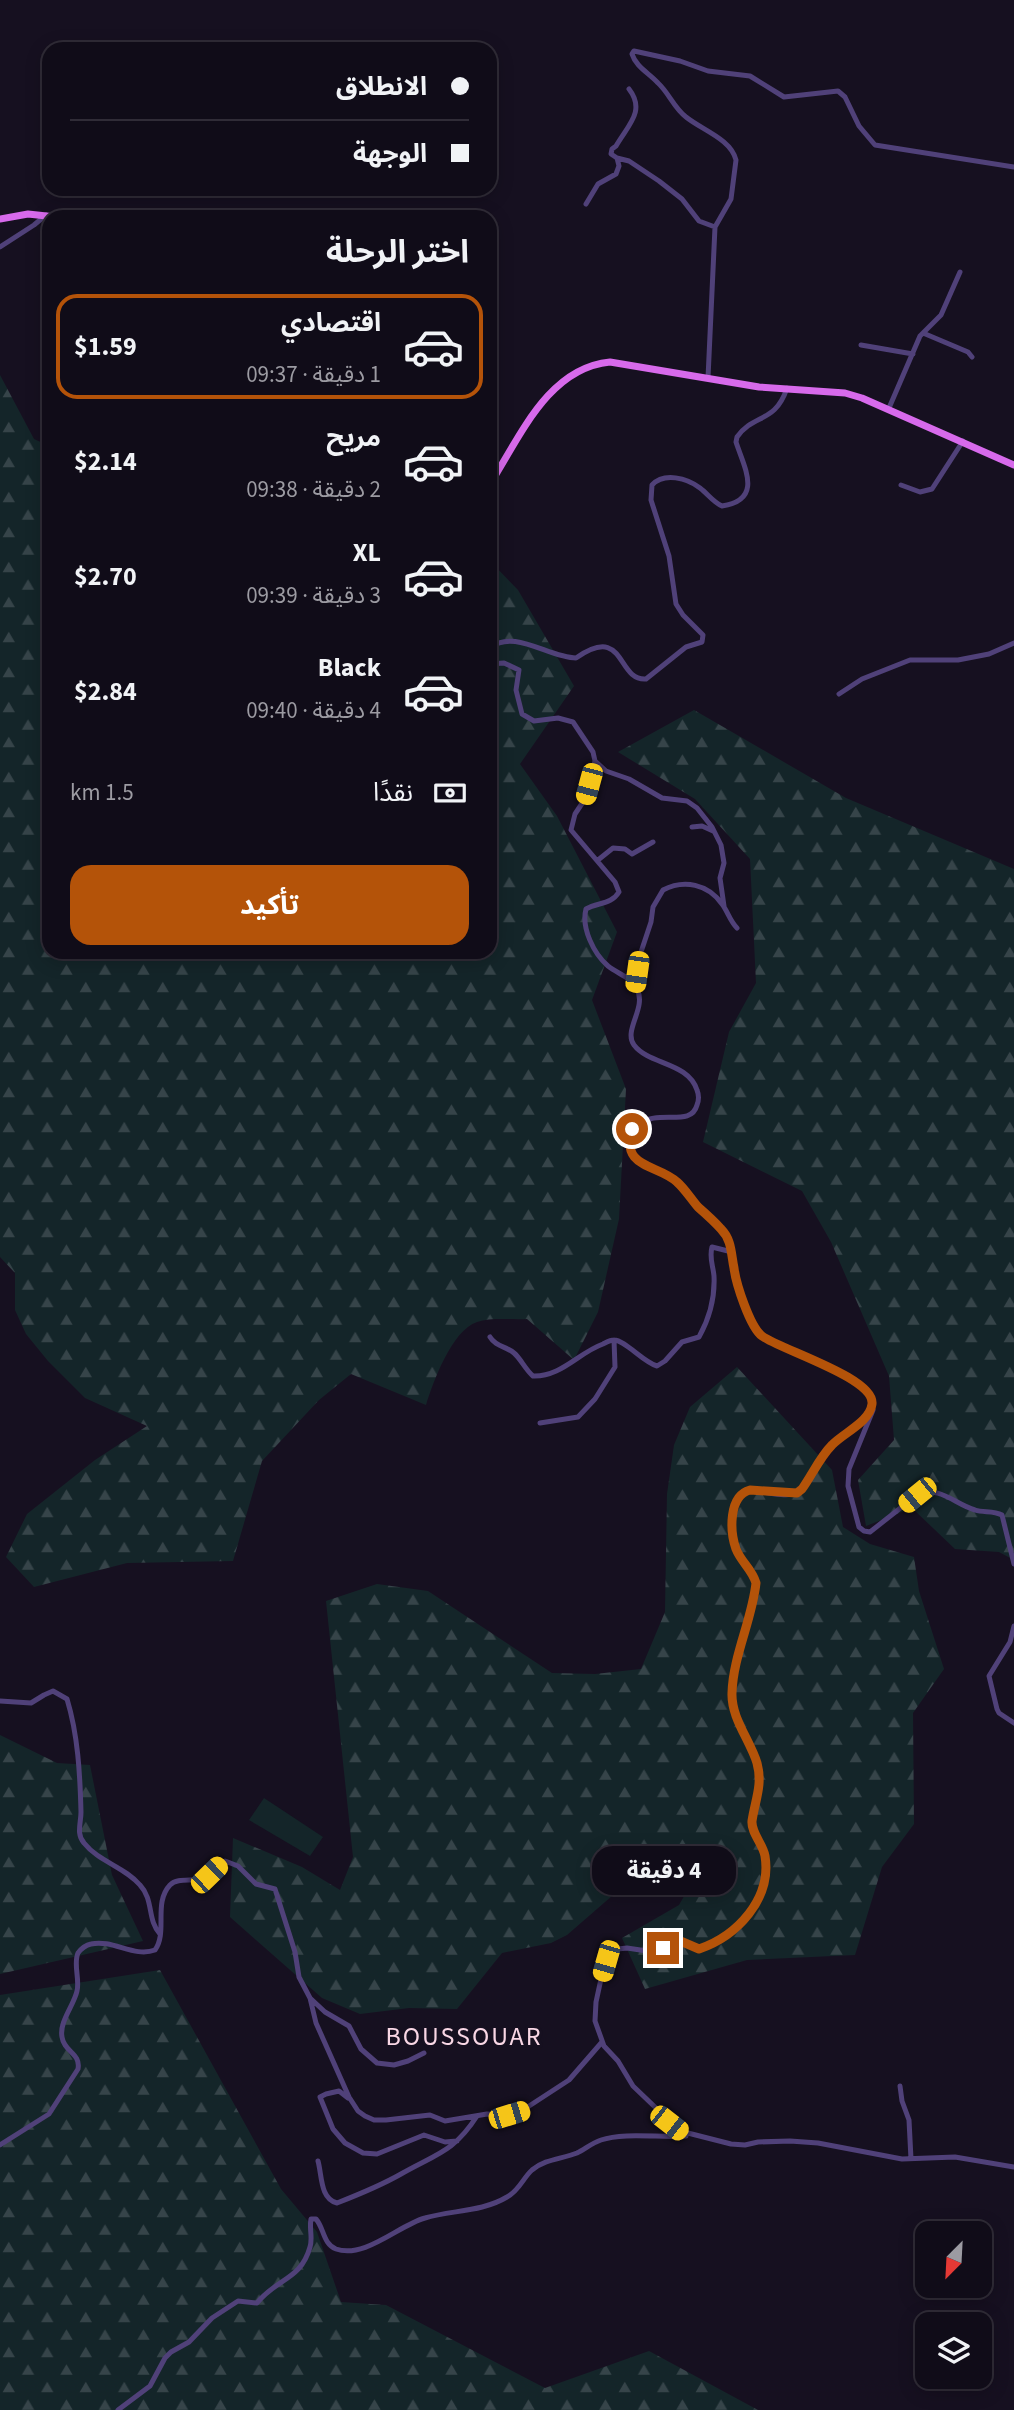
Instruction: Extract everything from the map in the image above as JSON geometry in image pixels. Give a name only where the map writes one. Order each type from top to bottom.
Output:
[{"type":"main road","points":[[0,219],[42,214]]},
{"type":"main road","points":[[497,473],[550,391],[576,371],[596,363],[610,362],[759,387],[845,393],[888,408],[1014,465]]},
{"type":"street","points":[[708,378],[715,227],[731,199],[735,154],[726,144],[684,116],[660,84],[635,61],[632,54],[634,51],[680,61],[708,71],[750,76],[784,97],[838,91],[845,97],[859,126],[876,145],[1014,167]]},
{"type":"street","points":[[629,89],[637,99],[637,108],[611,154],[629,161],[652,176],[682,199],[699,221],[715,227]]},
{"type":"street","points":[[586,204],[598,184],[617,174],[617,158]]},
{"type":"street","points":[[28,214],[34,225]]},
{"type":"street","points":[[0,247],[42,218]]},
{"type":"street","points":[[888,408],[923,333],[941,315],[960,272]]},
{"type":"street","points":[[923,333],[968,352],[972,357]]},
{"type":"street","points":[[861,345],[913,354]]},
{"type":"street","points":[[497,644],[501,641],[524,643],[576,658],[593,648],[604,647],[620,656],[629,672],[639,679],[646,679],[686,647],[702,642],[703,635],[676,604],[669,556],[651,500],[652,485],[662,478],[681,479],[694,483],[722,506],[740,498],[748,486],[749,477],[736,442],[737,437],[775,412],[783,402],[787,388]]},
{"type":"street","points":[[901,485],[920,492],[932,489],[963,441]]},
{"type":"street","points":[[839,694],[862,679],[910,660],[958,660],[989,654],[1014,643]]},
{"type":"street","points":[[497,664],[504,663],[519,670],[516,690],[522,714],[534,720],[558,718],[573,722],[593,752],[595,761],[586,799],[575,814],[570,830],[598,860],[615,882],[618,892],[615,898],[608,902],[586,909],[584,918],[587,933],[601,958],[635,986],[639,995],[640,1008],[631,1037],[633,1044],[685,1074],[697,1087],[699,1098],[692,1116],[653,1117],[642,1121],[632,1129],[630,1149],[645,1167],[677,1182],[697,1206],[723,1230],[732,1252],[736,1281],[755,1329],[768,1339],[840,1372],[871,1396],[871,1417],[857,1444],[849,1469],[848,1486],[859,1527],[870,1532],[917,1495],[925,1491],[934,1492],[972,1510],[992,1511],[1002,1515],[1014,1564]]},
{"type":"street","points":[[595,761],[606,771],[629,779],[662,798],[693,804],[716,832],[724,856],[720,877],[724,906],[737,928]]},
{"type":"street","points":[[692,827],[706,827],[716,832]]},
{"type":"street","points":[[598,860],[613,848],[625,849],[632,854],[653,842]]},
{"type":"street","points":[[635,986],[653,907],[663,890],[681,884],[697,885],[711,893],[724,906]]},
{"type":"street","points":[[490,1338],[493,1343],[517,1355],[533,1376],[564,1367],[588,1349],[614,1340],[623,1343],[642,1359],[656,1366],[665,1362],[682,1342],[699,1337],[712,1301],[714,1276],[709,1257],[712,1247],[732,1252]]},
{"type":"street","points":[[540,1423],[578,1417],[595,1399],[615,1367],[614,1340]]},
{"type":"street","points":[[690,2136],[669,2123],[633,2086],[618,2061],[602,2042],[595,2021],[596,2002],[606,1961],[611,1953],[618,1949],[656,1950],[678,1940],[699,1949],[710,1945],[734,1929],[750,1915],[754,1907],[765,1864],[765,1853],[752,1823],[760,1793],[760,1780],[750,1743],[734,1712],[732,1692],[756,1583],[754,1574],[737,1552],[733,1509],[743,1492],[750,1490],[791,1494],[802,1489],[830,1447],[866,1418],[872,1404]]},
{"type":"street","points":[[1014,1626],[1010,1642],[989,1676],[999,1713],[1014,1723]]},
{"type":"street","points":[[0,1700],[31,1703],[54,1691],[67,1699],[76,1739],[81,1816],[79,1834],[94,1854],[121,1869],[140,1884],[148,1896],[154,1928],[160,1934]]},
{"type":"street","points":[[0,2145],[49,2114],[78,2069],[77,2056],[65,2045],[62,2028],[77,1992],[79,1980],[76,1961],[82,1948],[92,1944],[106,1944],[149,1952],[155,1950],[159,1944],[162,1905],[171,1884],[203,1878],[220,1864],[231,1862],[256,1884],[275,1889],[295,1951],[299,1978],[310,1998],[319,2030],[358,2111],[374,2120],[430,2115],[445,2121],[509,2115],[523,2110],[569,2080],[602,2042]]},
{"type":"street","points":[[310,1998],[325,2012],[349,2026],[361,2049],[377,2063],[394,2065],[408,2062],[424,2053]]},
{"type":"street","points":[[900,2086],[909,2120],[911,2159]]},
{"type":"street","points":[[353,2102],[339,2091],[320,2097],[333,2129],[345,2143],[357,2150],[377,2154],[424,2135],[445,2142],[460,2140]]},
{"type":"street","points":[[318,2161],[324,2193],[328,2200],[337,2203],[390,2181],[451,2148],[477,2116]]},
{"type":"street","points":[[118,2410],[150,2386],[165,2358],[189,2342],[212,2318],[238,2301],[257,2303],[266,2292],[298,2271],[310,2247],[311,2219],[320,2223],[327,2242],[338,2250],[375,2244],[425,2218],[472,2210],[506,2198],[514,2193],[528,2174],[538,2166],[579,2152],[601,2140],[690,2136],[745,2145],[790,2140],[888,2157],[955,2157],[1014,2167]]},
{"type":"green space","points":[[0,375],[34,439],[42,443],[42,959],[497,959],[497,568],[518,590],[574,686],[520,764],[557,816],[617,932],[592,1000],[626,1089],[619,1219],[598,1312],[574,1360],[527,1319],[495,1319],[477,1322],[459,1335],[433,1383],[426,1405],[351,1374],[319,1400],[262,1461],[233,1561],[127,1563],[34,1587],[6,1557],[27,1514],[95,1460],[147,1426],[85,1398],[48,1361],[26,1334],[15,1310],[15,1273],[0,1257]]},
{"type":"green space","points":[[694,710],[846,798],[1014,869],[1014,1560],[999,1552],[955,1549],[912,1508],[866,1526],[858,1480],[894,1440],[889,1376],[831,1242],[802,1191],[703,1142],[729,1032],[756,983],[750,859],[695,799],[618,752]]},
{"type":"green space","points":[[737,1367],[832,1470],[843,1527],[870,1544],[914,1557],[919,1591],[944,1669],[913,1713],[914,1824],[882,1867],[855,1955],[747,1960],[645,1989],[622,1938],[679,1905],[694,1879],[658,1856],[567,1935],[551,1943],[502,1953],[457,2009],[409,2008],[360,2014],[322,1998],[230,1917],[233,1838],[302,1867],[340,1890],[353,1857],[326,1601],[377,1584],[428,1591],[552,1673],[595,1674],[641,1669],[665,1612],[667,1494],[674,1445],[690,1407]]},
{"type":"green space","points":[[0,1735],[57,1763],[90,1765],[112,1875],[143,1941],[0,1974]]},
{"type":"green space","points":[[264,1798],[323,1837],[310,1856],[249,1820]]},
{"type":"green space","points":[[160,1970],[281,2189],[317,2232],[341,2302],[386,2305],[545,2388],[649,2351],[758,2410],[0,2410],[0,1995]]},
{"type":"district","name":"BOUSSOUAR","points":[[464,2036]]},
{"type":"route","points":[[632,1129],[630,1149],[637,1160],[645,1167],[677,1182],[728,1238],[736,1281],[755,1329],[762,1336],[840,1372],[871,1396],[872,1404],[866,1418],[830,1447],[797,1493],[750,1490],[743,1492],[733,1509],[737,1552],[754,1574],[756,1583],[732,1701],[734,1712],[758,1765],[760,1793],[752,1823],[765,1853],[762,1883],[750,1915],[710,1945],[699,1949],[678,1940],[663,1948]]}]
